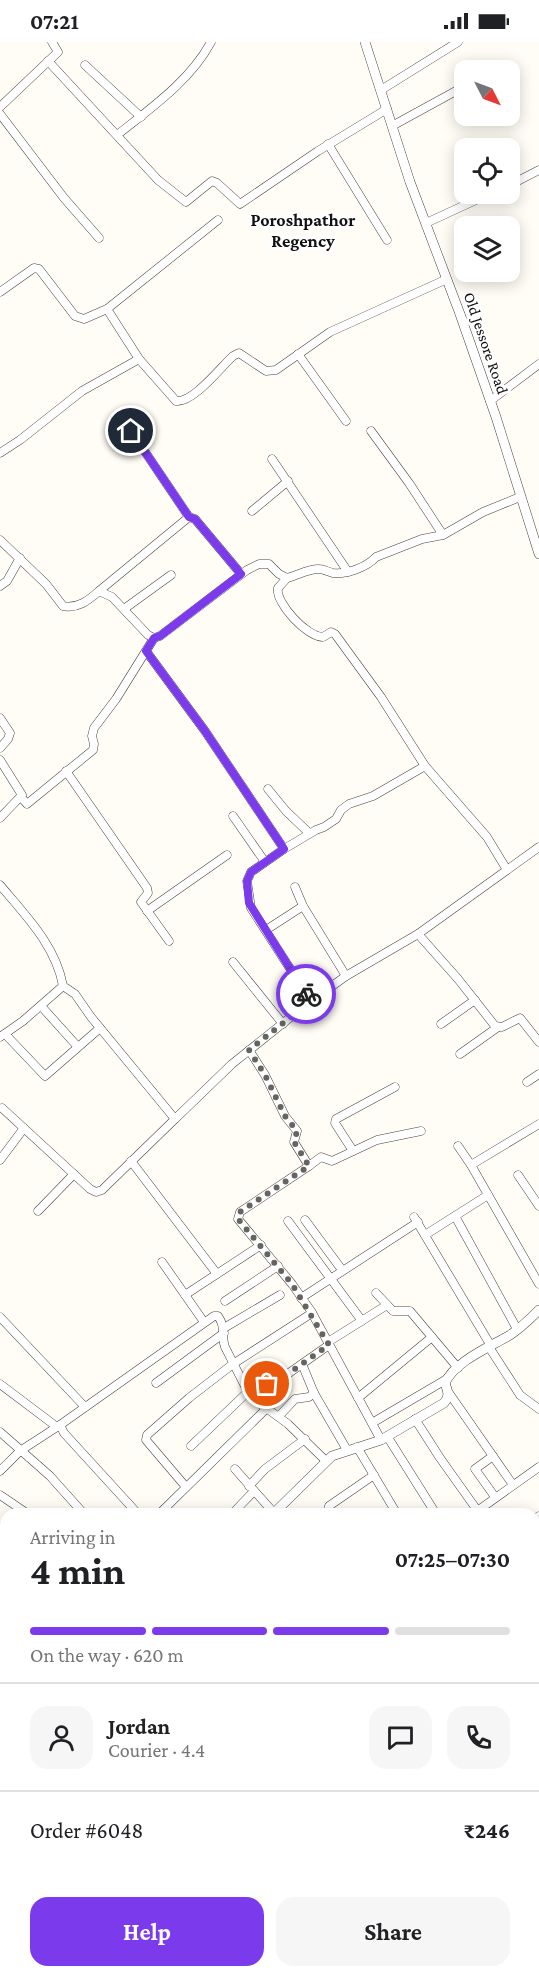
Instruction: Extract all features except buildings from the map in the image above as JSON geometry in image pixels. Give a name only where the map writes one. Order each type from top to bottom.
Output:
[{"type":"street","points":[[0,107],[58,52],[52,42]]},
{"type":"street","points":[[117,135],[161,101],[198,63],[211,42]]},
{"type":"street","name":"Old Jessore Road","points":[[365,42],[392,126],[490,401],[539,554]]},
{"type":"street","points":[[381,90],[458,42]]},
{"type":"street","points":[[48,61],[158,180],[186,202],[212,181],[240,204],[328,144],[387,109]]},
{"type":"street","points":[[85,65],[141,117]]},
{"type":"street","points":[[392,126],[454,92]]},
{"type":"street","points":[[0,114],[64,198],[99,238]]},
{"type":"street","points":[[328,144],[387,240]]},
{"type":"street","points":[[520,180],[539,170]]},
{"type":"street","points":[[426,223],[467,204]]},
{"type":"street","points":[[0,292],[36,268],[44,273],[75,316],[84,319],[107,309],[218,220]]},
{"type":"street","points":[[107,309],[139,359],[176,400],[181,401],[194,395],[232,356],[239,353],[266,370],[276,370],[330,332],[447,279]]},
{"type":"street","points":[[298,354],[346,421]]},
{"type":"street","points":[[0,453],[21,440],[82,391],[139,359]]},
{"type":"street","points":[[490,401],[539,364]]},
{"type":"street","points":[[131,431],[189,517],[195,519],[241,574]]},
{"type":"street","points":[[372,431],[443,535]]},
{"type":"street","points":[[272,459],[348,572]]},
{"type":"street","points":[[252,511],[288,481]]},
{"type":"street","points":[[507,870],[487,837],[426,766],[381,697],[335,634],[331,632],[322,637],[310,634],[277,593],[278,588],[287,578],[322,568],[332,573],[348,572],[371,562],[376,557],[422,539],[443,535],[483,512],[520,497]]},
{"type":"street","points":[[0,540],[46,584],[63,606],[71,608],[89,600],[189,517]]},
{"type":"street","points":[[0,586],[7,580],[20,558]]},
{"type":"street","points":[[0,760],[27,804],[93,750],[94,728],[116,699],[154,638],[160,636],[241,574],[259,564],[265,563],[287,578]]},
{"type":"street","points":[[124,609],[171,575]]},
{"type":"street","points":[[99,591],[112,597],[148,635],[154,638]]},
{"type":"street","points":[[146,651],[205,731],[284,849]]},
{"type":"street","points":[[0,718],[10,733],[0,748]]},
{"type":"street","points":[[311,1001],[251,908],[247,881],[251,872],[309,833],[336,819],[341,810],[349,804],[373,796],[426,766]]},
{"type":"street","points":[[66,771],[147,888],[148,893],[141,900],[170,941]]},
{"type":"street","points":[[268,789],[286,811],[309,833]]},
{"type":"street","points":[[0,818],[21,797]]},
{"type":"street","points":[[233,816],[265,862]]},
{"type":"street","points":[[2,1108],[90,1189],[98,1192],[249,1050],[311,1001],[346,976],[418,934],[539,847]]},
{"type":"street","points":[[147,911],[227,855]]},
{"type":"street","points":[[0,885],[55,956],[63,986],[75,994],[175,1119]]},
{"type":"street","points":[[295,887],[303,906],[346,976]]},
{"type":"street","points":[[266,930],[303,906]]},
{"type":"street","points":[[418,934],[458,979],[492,1023],[502,1028],[520,1018],[539,1042]]},
{"type":"street","points":[[233,962],[283,1023]]},
{"type":"street","points":[[63,986],[3,1036],[45,1076],[100,1028]]},
{"type":"street","points":[[441,1024],[475,1000]]},
{"type":"street","points":[[41,1006],[78,1047]]},
{"type":"street","points":[[460,1054],[498,1027]]},
{"type":"street","points":[[249,1050],[265,1075],[285,1116],[297,1131],[294,1142],[309,1166]]},
{"type":"street","points":[[527,1082],[539,1074]]},
{"type":"street","points":[[353,1151],[335,1123],[336,1119],[395,1087]]},
{"type":"street","points":[[471,1165],[539,1124]]},
{"type":"street","points":[[0,1160],[24,1128]]},
{"type":"street","points":[[421,1131],[377,1140],[332,1161],[318,1158],[240,1212],[238,1219],[302,1298],[372,1423],[432,1508]]},
{"type":"street","points":[[459,1146],[539,1284]]},
{"type":"street","points":[[131,1161],[217,1274]]},
{"type":"street","points":[[38,1212],[75,1174]]},
{"type":"street","points":[[518,1175],[539,1206]]},
{"type":"street","points":[[426,1235],[488,1195]]},
{"type":"street","points":[[455,1216],[517,1329]]},
{"type":"street","points":[[305,1220],[342,1270]]},
{"type":"street","points":[[302,1298],[416,1220],[520,1395],[539,1408]]},
{"type":"street","points":[[288,1221],[362,1321]]},
{"type":"street","points":[[185,1295],[261,1245]]},
{"type":"street","points":[[162,1262],[204,1322]]},
{"type":"street","points":[[225,1301],[278,1266]]},
{"type":"street","points":[[376,1293],[393,1311],[410,1311],[458,1368]]},
{"type":"street","points":[[156,1383],[224,1331],[280,1295]]},
{"type":"street","points":[[191,1446],[253,1387],[279,1380],[387,1305]]},
{"type":"street","points":[[372,1423],[447,1379],[458,1368],[517,1329],[539,1310]]},
{"type":"street","points":[[186,1487],[146,1440],[151,1430],[233,1364],[312,1314]]},
{"type":"street","points":[[0,1471],[20,1450],[58,1426],[204,1322],[216,1316],[221,1319],[224,1331],[223,1342],[247,1393],[279,1416],[326,1461]]},
{"type":"street","points":[[0,1317],[85,1407]]},
{"type":"street","points":[[358,1398],[432,1337]]},
{"type":"street","points":[[302,1364],[314,1394],[352,1449],[374,1475],[393,1508]]},
{"type":"street","points":[[447,1379],[445,1383],[449,1393],[513,1485]]},
{"type":"street","points":[[0,1385],[58,1426],[133,1508]]},
{"type":"street","points":[[279,1508],[332,1456],[384,1438],[444,1403],[449,1393]]},
{"type":"street","points":[[279,1416],[295,1399],[314,1394]]},
{"type":"street","points":[[165,1508],[267,1408]]},
{"type":"street","points":[[415,1419],[472,1508]]},
{"type":"street","points":[[0,1432],[54,1481],[79,1508]]},
{"type":"street","points":[[237,1508],[284,1453],[304,1439]]},
{"type":"street","points":[[493,1456],[475,1469],[495,1497]]},
{"type":"street","points":[[480,1508],[539,1467]]},
{"type":"street","points":[[235,1469],[270,1508]]},
{"type":"street","points":[[328,1508],[374,1475]]},
{"type":"street","points":[[1,1497],[18,1508]]},
{"type":"way so far","points":[[267,1384],[279,1380],[329,1345],[292,1284],[238,1219],[240,1212],[309,1166],[294,1142],[297,1131],[285,1116],[265,1075],[249,1050],[311,1001],[306,994]]},
{"type":"district","name":"Poroshpathor Regency","points":[[303,230]]},
{"type":"route","points":[[131,431],[189,517],[195,519],[241,574],[160,636],[154,638],[146,651],[205,731],[284,849],[251,872],[247,881],[249,903],[306,994]]}]
